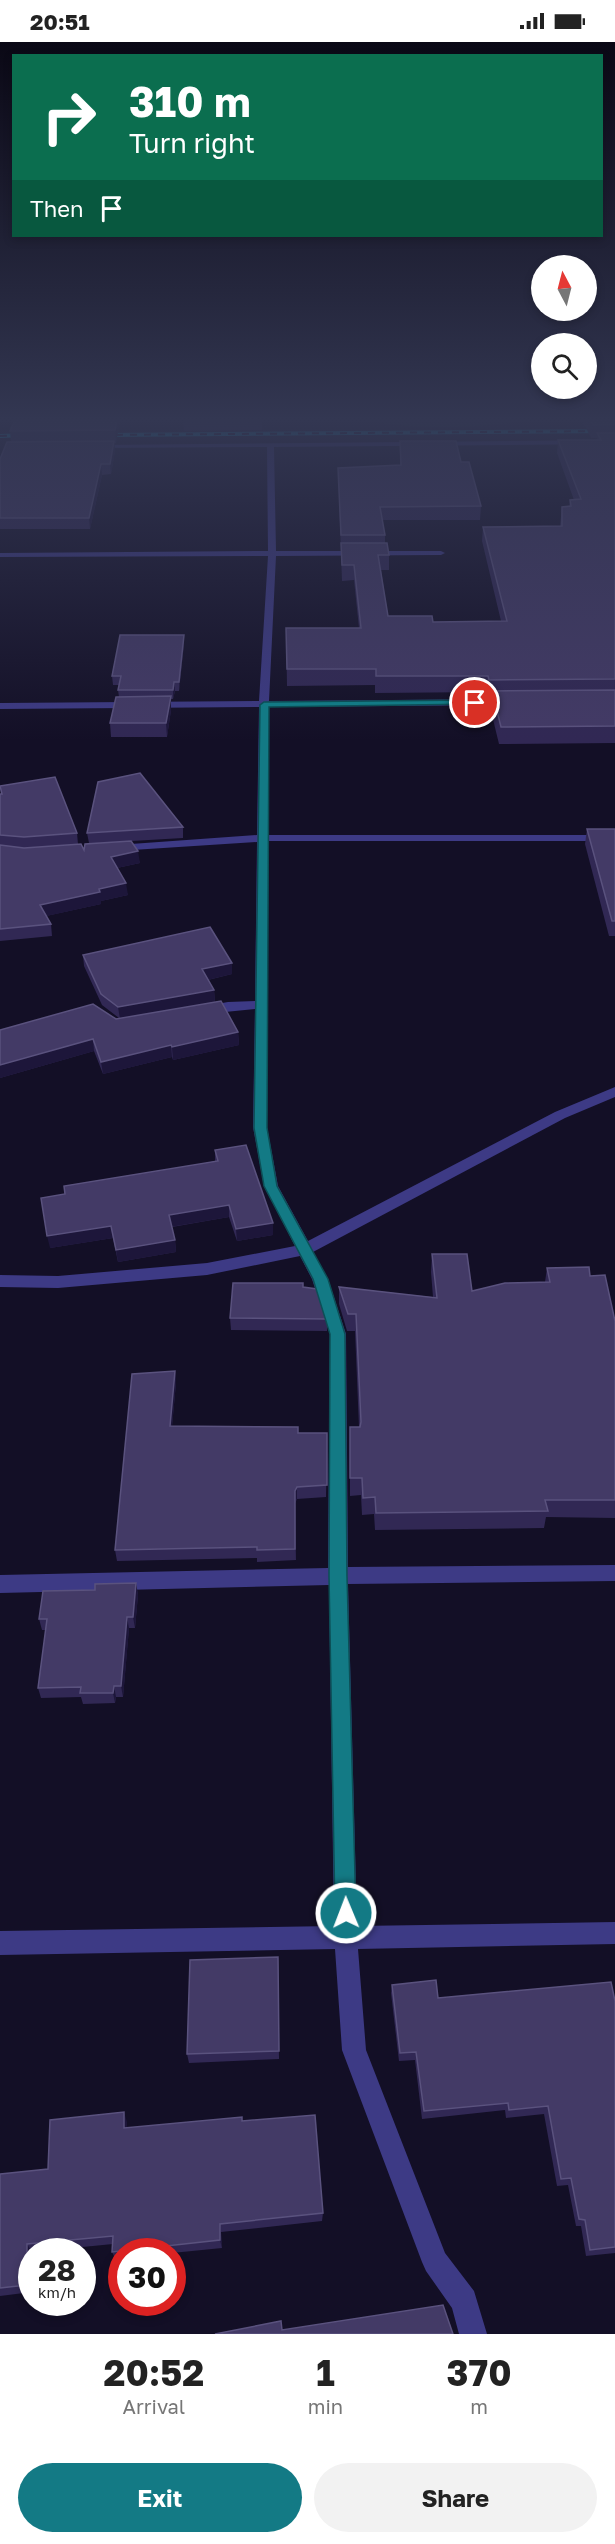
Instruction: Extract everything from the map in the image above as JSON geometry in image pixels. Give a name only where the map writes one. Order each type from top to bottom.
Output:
[{"type":"street","points":[[272,527],[264,705],[265,838],[260,1128],[271,1186],[320,1279],[338,1334],[338,1576],[346,1936],[354,2050],[435,2262],[464,2301],[473,2334]]},
{"type":"street","points":[[0,555],[441,553]]},
{"type":"street","points":[[0,706],[525,702]]},
{"type":"street","points":[[109,848],[265,838],[615,838]]},
{"type":"street","points":[[195,1012],[228,1006],[262,1005]]},
{"type":"street","points":[[0,1281],[58,1282],[207,1269],[303,1250],[349,1228],[560,1115],[615,1092]]},
{"type":"street","points":[[0,1584],[338,1576],[615,1573]]},
{"type":"street","points":[[0,1943],[615,1933]]},
{"type":"building","points":[[341,527],[384,527],[385,535],[341,535]]},
{"type":"building","points":[[483,527],[615,527],[615,679],[489,680],[488,676],[376,676],[376,669],[287,669],[286,628],[361,628],[354,565],[342,565],[341,543],[387,543],[389,555],[378,555],[388,616],[432,616],[433,622],[507,621]]},
{"type":"building","points":[[120,635],[184,635],[179,682],[174,682],[173,690],[118,690],[121,676],[112,676]]},
{"type":"building","points":[[615,690],[615,726],[501,727],[492,691]]},
{"type":"building","points":[[171,696],[166,723],[110,723],[116,697]]},
{"type":"building","points":[[140,773],[183,827],[87,833],[98,782]]},
{"type":"building","points":[[55,777],[77,833],[24,837],[0,835],[0,794],[2,794],[0,786]]},
{"type":"building","points":[[587,829],[615,829],[615,921],[612,921]]},
{"type":"building","points":[[131,841],[138,851],[111,857],[126,883],[99,889],[100,892],[40,905],[51,924],[0,929],[0,845],[24,848],[81,844],[84,850],[85,844]]},
{"type":"building","points":[[210,927],[232,963],[202,969],[214,990],[118,1007],[101,994],[83,955]]},
{"type":"building","points":[[221,1001],[238,1032],[101,1062],[93,1039],[0,1065],[0,1030],[93,1004],[116,1019]]},
{"type":"building","points":[[246,1145],[273,1223],[236,1229],[229,1205],[169,1215],[175,1240],[116,1250],[111,1226],[47,1236],[41,1198],[65,1194],[64,1186],[218,1161],[215,1150]]},
{"type":"building","points":[[432,1254],[467,1254],[472,1291],[505,1283],[550,1282],[547,1268],[589,1267],[590,1276],[605,1275],[615,1321],[615,1500],[545,1500],[548,1511],[376,1513],[375,1497],[363,1498],[362,1478],[350,1478],[350,1427],[360,1427],[361,1422],[356,1314],[348,1314],[339,1287],[437,1298]]},
{"type":"building","points":[[233,1283],[303,1283],[303,1287],[317,1289],[327,1319],[230,1318]]},
{"type":"building","points":[[175,1371],[170,1426],[298,1427],[298,1433],[327,1433],[327,1485],[297,1487],[295,1491],[295,1549],[257,1550],[257,1547],[115,1550],[132,1374]]},
{"type":"building","points":[[136,1583],[133,1617],[127,1617],[121,1686],[114,1686],[113,1693],[80,1693],[81,1687],[38,1688],[47,1619],[39,1619],[43,1591],[95,1590],[95,1584]]},
{"type":"building","points":[[278,1957],[279,2051],[187,2054],[190,1960]]},
{"type":"building","points":[[436,1980],[438,1998],[611,1982],[615,2001],[615,2247],[590,2250],[585,2220],[579,2219],[571,2178],[561,2179],[548,2106],[509,2110],[508,2103],[424,2111],[416,2052],[400,2053],[392,1985]]},
{"type":"building","points":[[124,2112],[124,2128],[242,2117],[242,2121],[315,2115],[323,2213],[220,2224],[220,2240],[186,2244],[186,2238],[113,2238],[113,2236],[18,2238],[18,2286],[0,2288],[0,2174],[48,2169],[50,2120]]},
{"type":"building","points":[[443,2305],[453,2334],[215,2334],[281,2321],[282,2330]]},
{"type":"route","points":[[346,1913],[338,1576],[338,1334],[320,1279],[271,1186],[260,1128],[265,838],[264,705],[475,703]]}]
